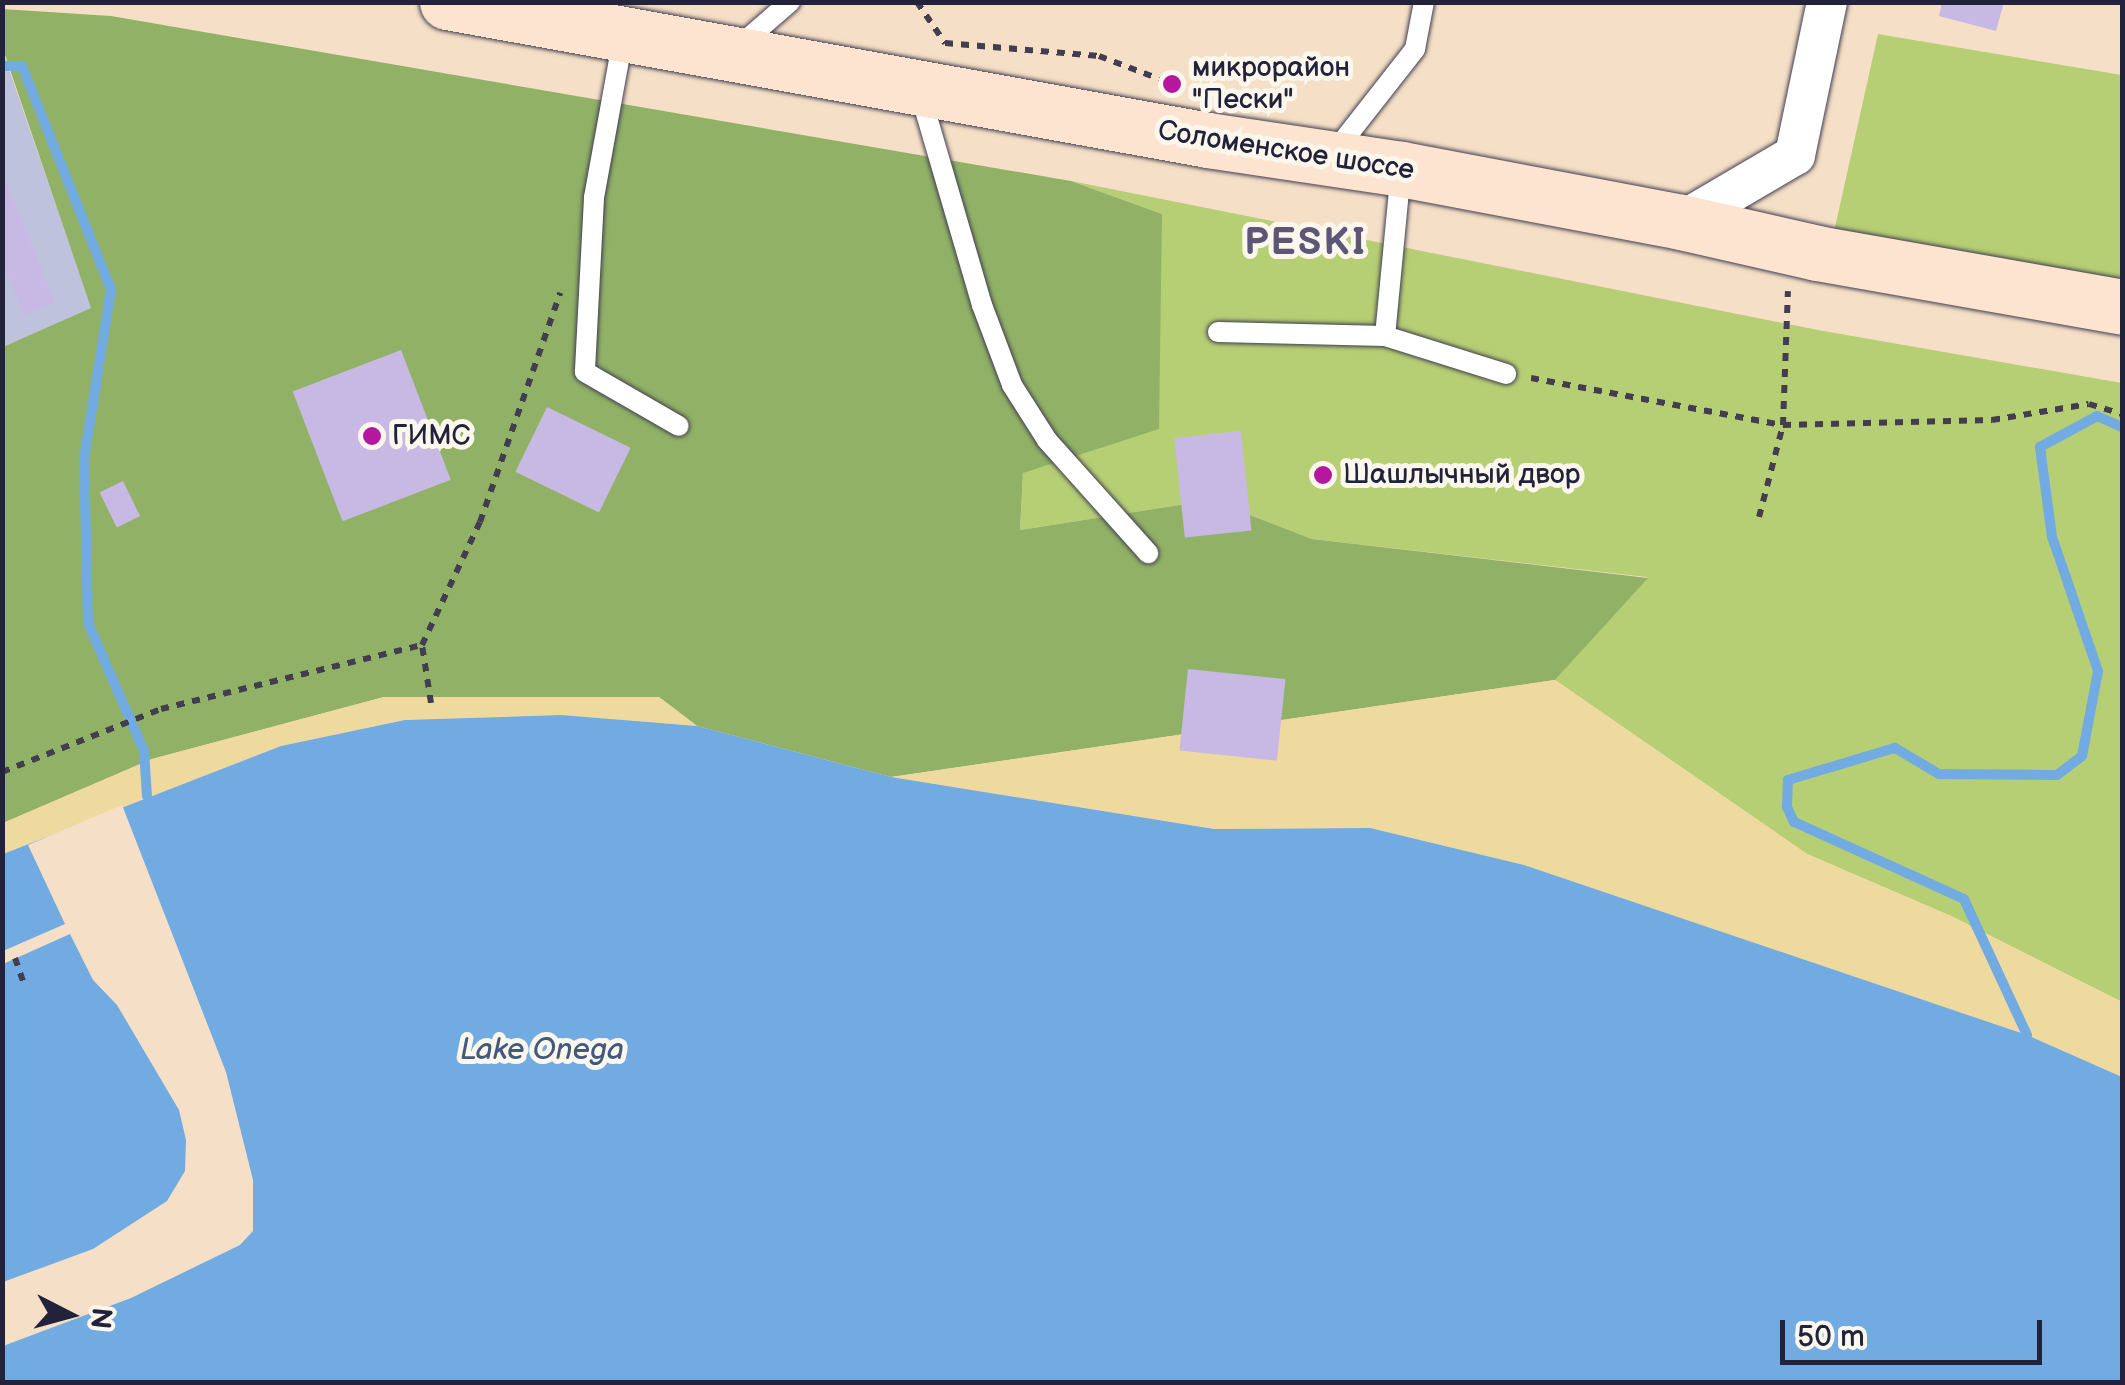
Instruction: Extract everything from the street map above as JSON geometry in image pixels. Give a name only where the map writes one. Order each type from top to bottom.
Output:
[{"type":"main road","name":"Соломенское шоссе","points":[[448,2],[1328,160],[1401,169],[1790,244],[1816,254],[2122,307]]},
{"type":"street","points":[[1681,222],[1795,155],[1827,2]]},
{"type":"lane","points":[[731,54],[790,2]]},
{"type":"lane","points":[[1328,160],[1415,49],[1424,2]]},
{"type":"lane","points":[[625,32],[594,198],[585,372],[679,426]]},
{"type":"lane","points":[[918,86],[982,305],[1012,385],[1047,440],[1148,553]]},
{"type":"lane","points":[[1385,336],[1401,169]]},
{"type":"lane","points":[[1218,332],[1385,336],[1506,374]]},
{"type":"path","points":[[917,2],[945,43],[1098,56],[1180,87]]},
{"type":"path","points":[[1759,517],[1783,425],[1790,244]]},
{"type":"path","points":[[431,704],[422,645],[480,522],[561,292]]},
{"type":"path","points":[[1506,374],[1783,425],[1992,420],[2089,404],[2122,414]]},
{"type":"path","points":[[2,772],[161,709],[422,645]]},
{"type":"path","points":[[14,958],[25,987]]},
{"type":"shaded area","points":[[2,49],[92,309],[3,347],[2,347]]},
{"type":"green space","points":[[2,9],[111,16],[1071,181],[1162,214],[1159,429],[1023,473],[1020,530],[1211,500],[1312,539],[1648,578],[1555,680],[891,777],[697,726],[659,697],[384,697],[152,759],[3,823],[3,347],[91,308],[3,49]]},
{"type":"green space","points":[[1878,34],[2122,75],[2122,288],[1834,232]]},
{"type":"green space","points":[[1071,181],[1818,330],[2122,383],[2122,1002],[1951,916],[1807,854],[1555,680],[1647,577],[1312,539],[1211,500],[1020,530],[1023,473],[1162,214]]},
{"type":"sand","points":[[1555,680],[1807,854],[1951,916],[2122,1002],[2122,1077],[2027,1035],[1524,865],[1370,828],[1214,829],[891,777]]},
{"type":"sand","points":[[384,697],[659,697],[697,726],[561,715],[405,720],[281,746],[3,854],[3,823],[152,759]]},
{"type":"water","name":"Lake Onega","points":[[561,715],[697,726],[891,777],[1214,829],[1370,828],[1524,865],[2027,1035],[2122,1077],[2122,1382],[3,1382],[3,854],[281,746],[405,720]]},
{"type":"pier","points":[[122,805],[226,1072],[253,1180],[253,1231],[240,1245],[131,1298],[3,1346],[3,1282],[93,1249],[167,1201],[185,1171],[186,1140],[179,1110],[117,1005],[93,980],[70,934],[3,964],[3,951],[65,924],[28,845]]},
{"type":"building","points":[[1942,2],[2004,2],[1996,31],[1939,16]]},
{"type":"building","points":[[2,172],[55,302],[24,315],[2,261]]},
{"type":"building","name":"ГИМС","points":[[401,350],[451,480],[343,521],[293,392]]},
{"type":"building","points":[[547,407],[631,448],[599,512],[515,472]]},
{"type":"building","points":[[1241,431],[1251,530],[1185,537],[1174,438]]},
{"type":"building","points":[[123,481],[140,516],[117,527],[100,492]]},
{"type":"building","points":[[1188,669],[1285,679],[1277,761],[1179,751]]},
{"type":"waterway","points":[[2,66],[22,66],[111,290],[84,458],[88,623],[144,751],[147,796]]},
{"type":"waterway","points":[[2027,1035],[1964,899],[1794,822],[1787,807],[1788,780],[1895,748],[1939,774],[2057,775],[2082,756],[2098,671],[2052,537],[2040,447],[2097,416],[2122,427]]},
{"type":"place","name":"микрорайон \"Пески\"","points":[[1172,84]]},
{"type":"place","name":"ГИМС","points":[[372,436]]},
{"type":"place","name":"Шашлычный двор","points":[[1323,475]]},
{"type":"district","name":"PESKI","points":[[1306,243]]}]
